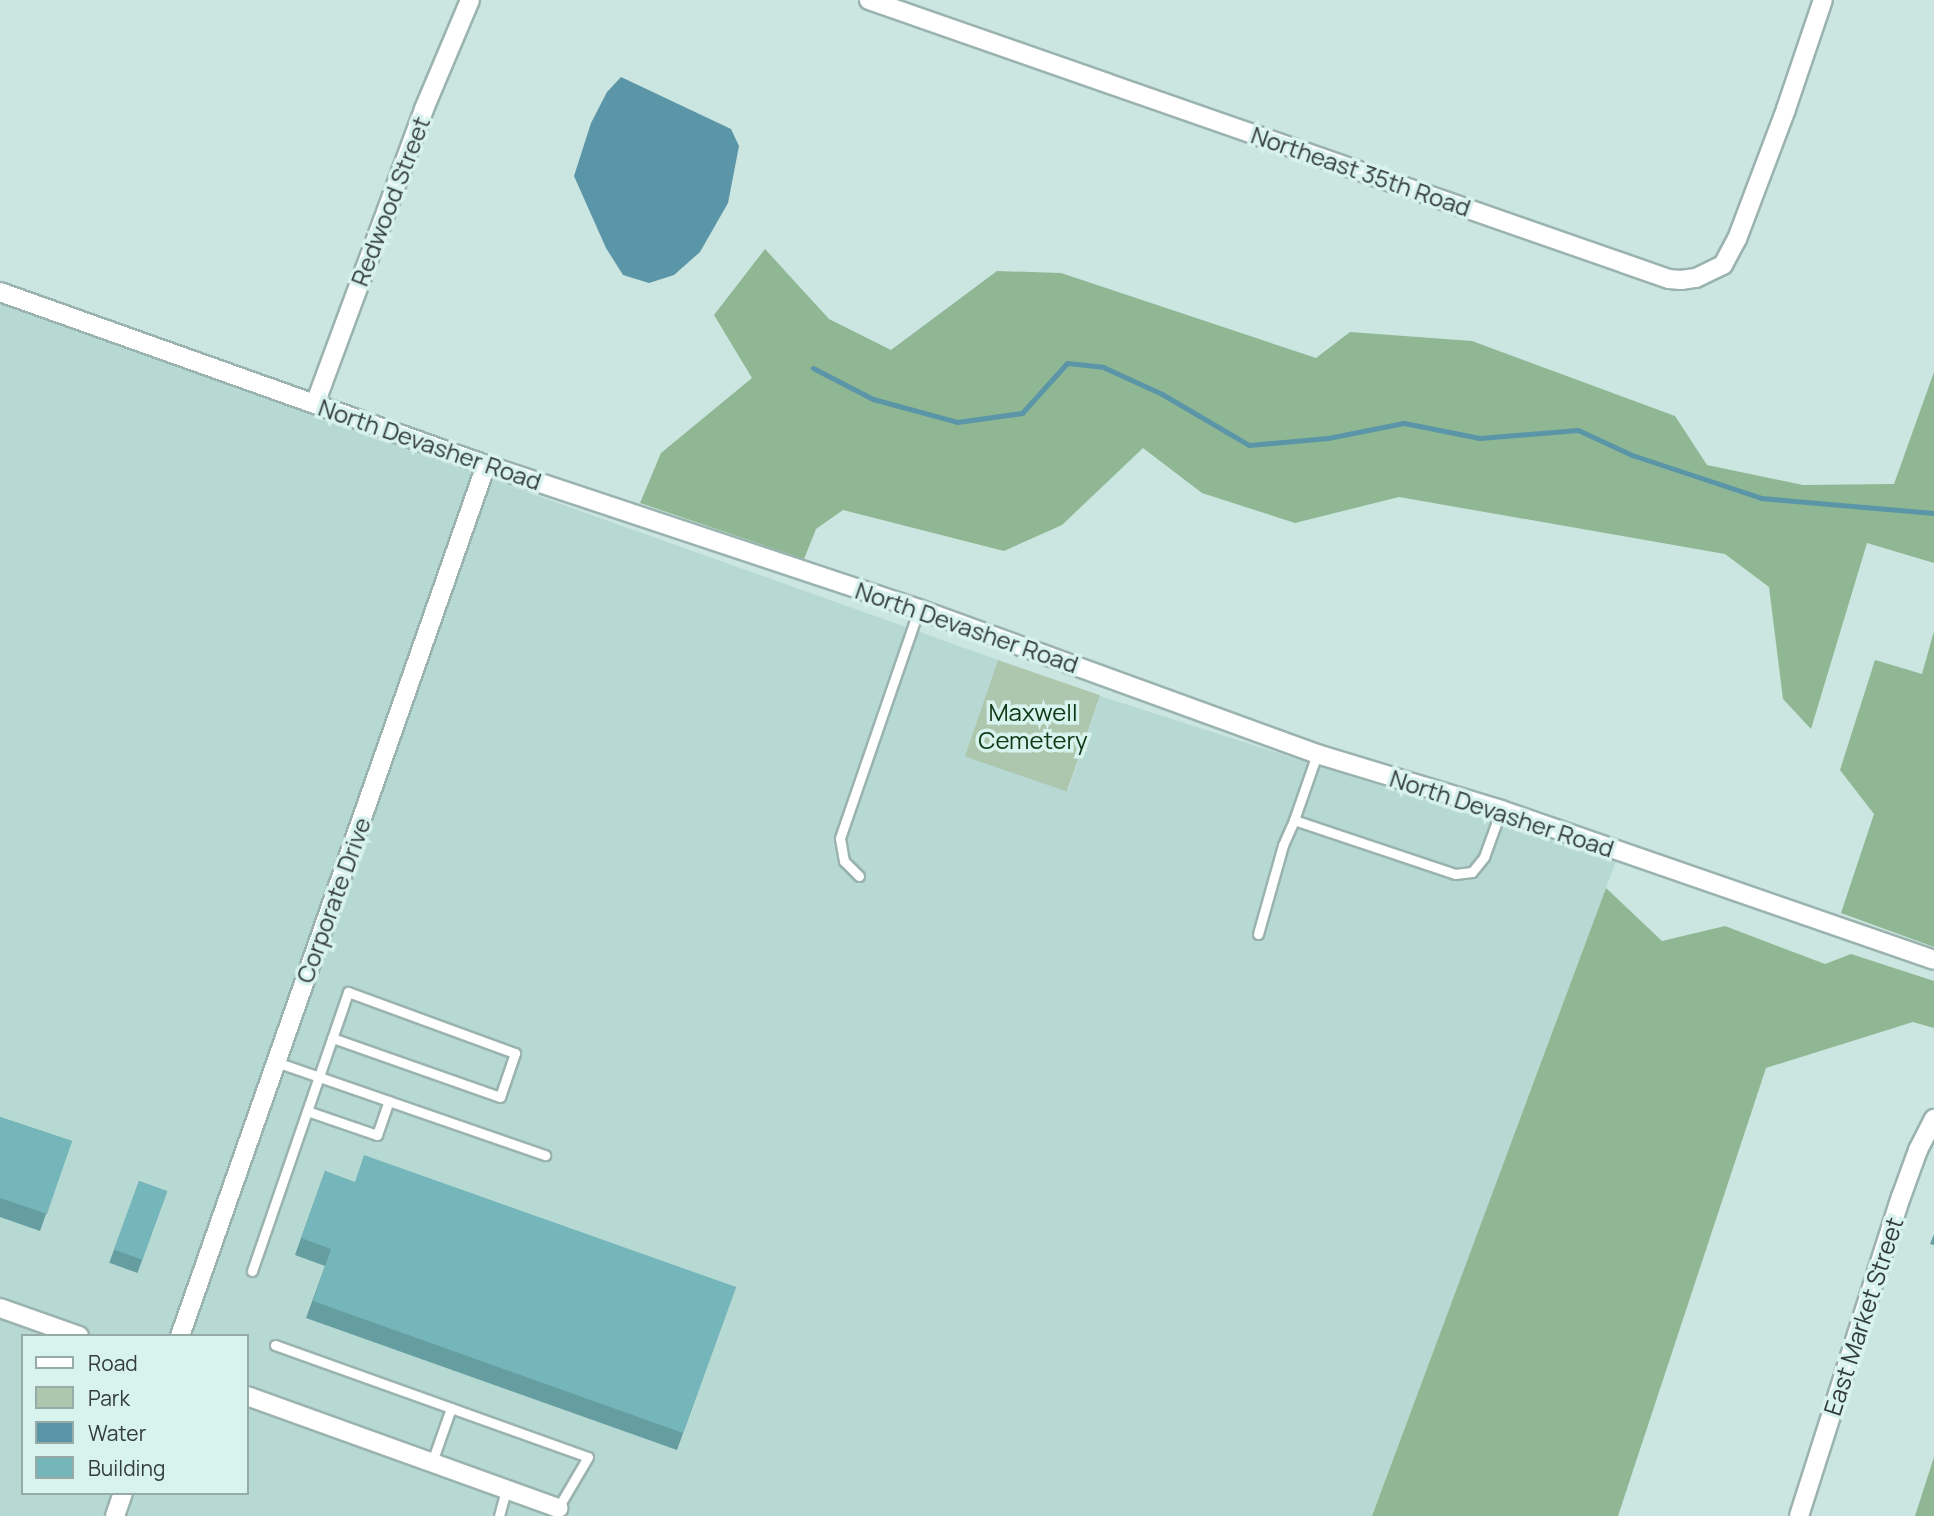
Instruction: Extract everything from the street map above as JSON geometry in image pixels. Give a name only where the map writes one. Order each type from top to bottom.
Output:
[{"type":"street","name":"Redwood Street","points":[[315,404],[424,109],[470,0]]},
{"type":"street","name":"Northeast 35th Road","points":[[869,0],[1668,279],[1696,278],[1723,265],[1752,202],[1823,0]]},
{"type":"street","name":"North Devasher Road","points":[[0,292],[486,465],[919,609],[1317,754],[1501,810],[1934,960]]},
{"type":"street","name":"Corporate Drive","points":[[181,1334],[486,465]]},
{"type":"street","name":"East Market Street","points":[[1799,1516],[1901,1197],[1918,1150],[1934,1119]]},
{"type":"street","points":[[0,1308],[73,1334]]},
{"type":"street","points":[[248,1396],[558,1508]]},
{"type":"street","points":[[115,1516],[122,1495]]},
{"type":"lane","points":[[859,876],[844,861],[840,838],[919,609]]},
{"type":"lane","points":[[1258,934],[1283,845],[1317,754]]},
{"type":"lane","points":[[1294,820],[1455,874],[1472,872],[1484,857],[1501,810]]},
{"type":"lane","points":[[252,1271],[319,1077],[332,1038],[348,992],[515,1053],[500,1097],[332,1038]]},
{"type":"lane","points":[[276,1062],[545,1155]]},
{"type":"lane","points":[[307,1111],[377,1135],[389,1101]]},
{"type":"lane","points":[[275,1345],[588,1457],[558,1508]]},
{"type":"lane","points":[[432,1462],[451,1408]]},
{"type":"lane","points":[[499,1516],[506,1489]]},
{"type":"shaded area","points":[[0,304],[998,660],[965,756],[1068,791],[1100,696],[1616,861],[1372,1516],[0,1516]]},
{"type":"green space","points":[[765,249],[829,319],[891,350],[997,271],[1061,273],[1316,358],[1350,332],[1472,341],[1675,416],[1707,465],[1803,485],[1894,484],[1934,372],[1934,563],[1867,543],[1811,729],[1783,699],[1769,587],[1725,554],[1399,497],[1295,523],[1202,493],[1143,448],[1062,525],[1004,551],[843,510],[816,529],[804,559],[640,503],[661,453],[752,378],[714,315]]},
{"type":"green space","points":[[1934,631],[1934,947],[1841,913],[1874,814],[1840,770],[1875,660],[1922,674]]},
{"type":"green space","name":"Maxwell Cemetery","points":[[998,660],[1100,695],[1067,792],[965,756]]},
{"type":"green space","points":[[1606,888],[1662,941],[1725,926],[1825,964],[1851,954],[1934,981],[1934,1028],[1913,1022],[1766,1068],[1618,1516],[1372,1516]]},
{"type":"green space","points":[[1934,1457],[1934,1516],[1915,1516]]},
{"type":"water","points":[[621,77],[731,129],[739,146],[728,203],[700,252],[674,275],[649,283],[623,275],[606,248],[574,176],[591,123],[607,92]]},
{"type":"building","points":[[0,1117],[72,1141],[47,1214],[0,1198]]},
{"type":"building","points":[[364,1155],[736,1287],[683,1433],[313,1301],[331,1249],[301,1238],[325,1171],[355,1182]]},
{"type":"building","points":[[139,1181],[167,1191],[142,1260],[114,1250]]},
{"type":"waterway","points":[[813,368],[873,399],[957,422],[1022,413],[1067,363],[1103,367],[1162,394],[1249,445],[1328,438],[1404,423],[1480,438],[1578,430],[1632,455],[1761,498],[1934,513]]}]
